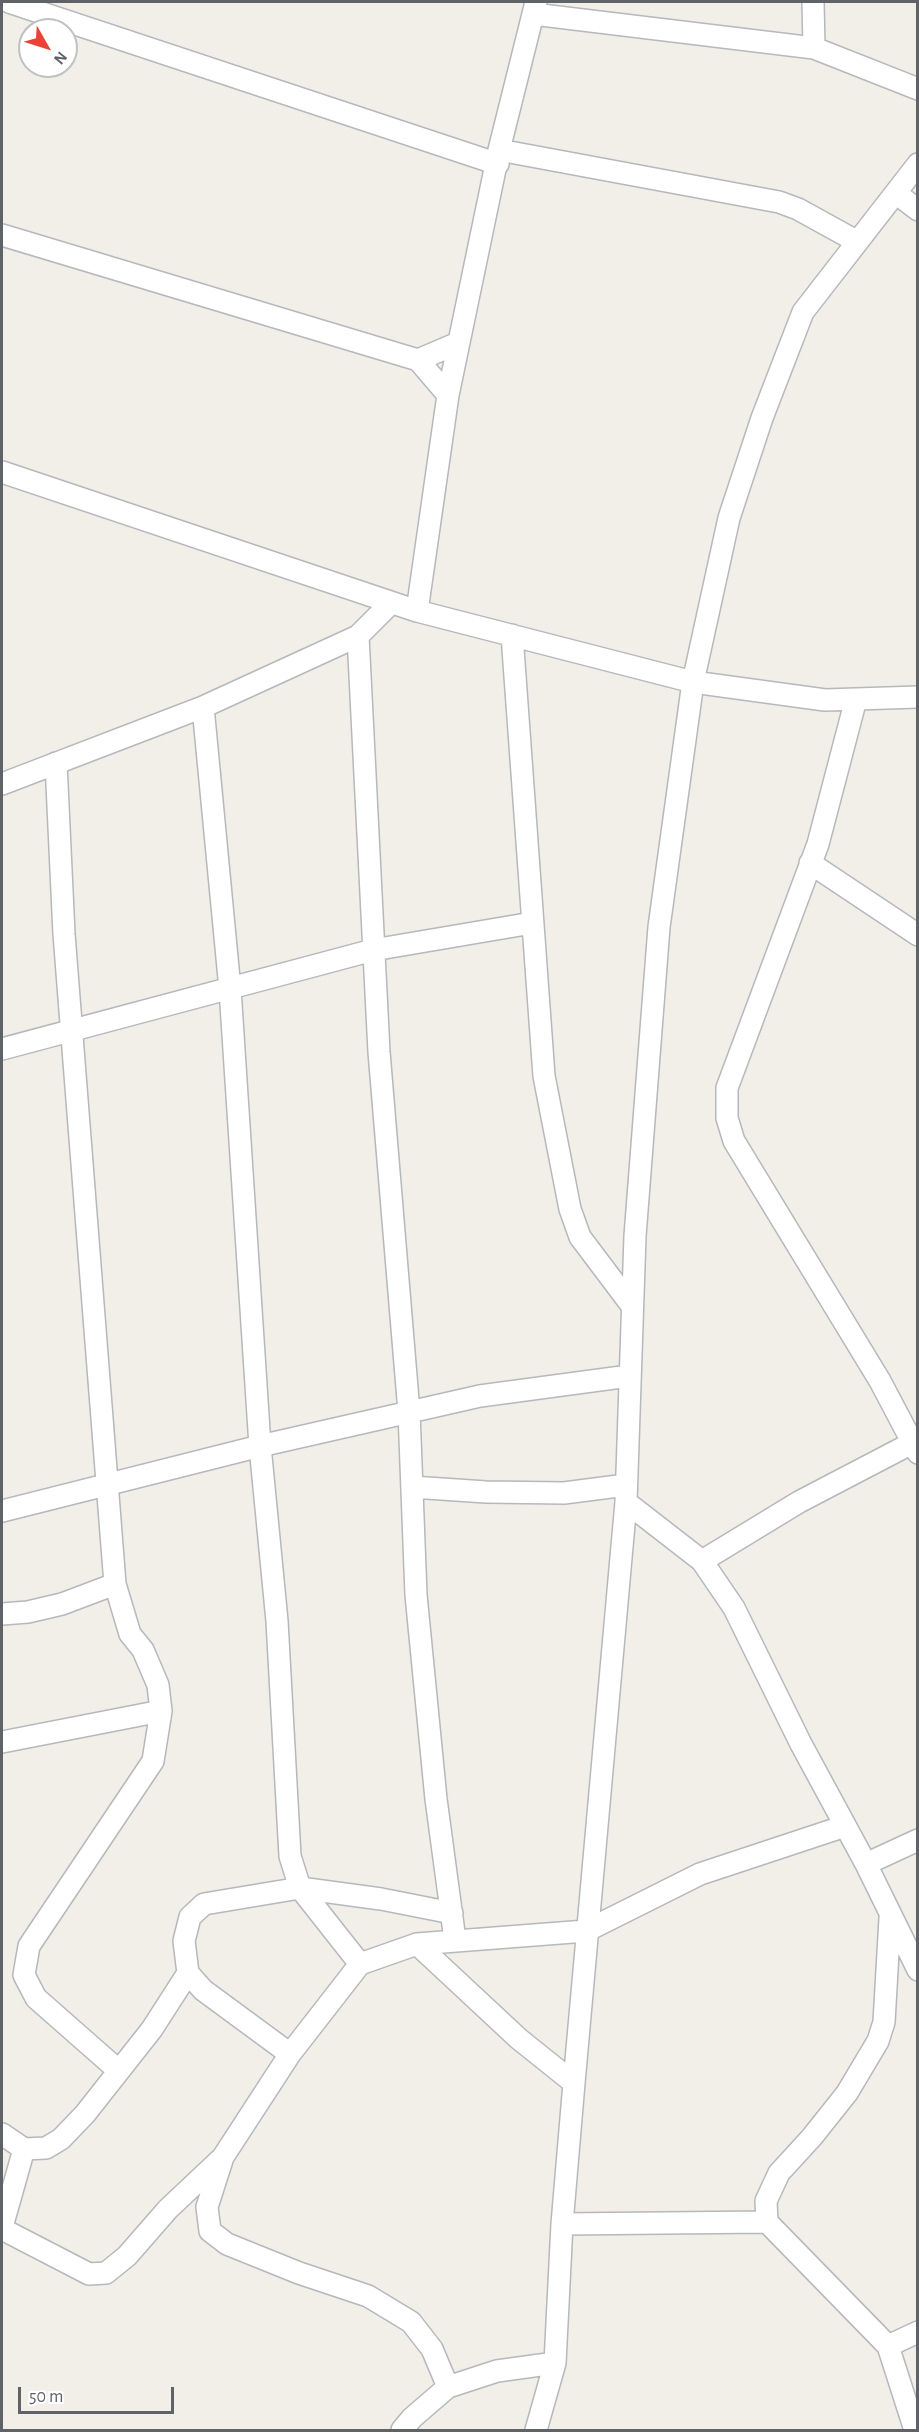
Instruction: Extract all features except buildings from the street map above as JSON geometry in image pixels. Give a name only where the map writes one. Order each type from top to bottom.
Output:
[{"type":"street","points":[[9,2],[499,157],[779,201],[808,214],[856,241]]},
{"type":"street","points":[[813,2],[814,48]]},
{"type":"street","points":[[417,611],[447,394],[534,8],[814,48],[918,89]]},
{"type":"street","points":[[536,2430],[555,2363],[562,2224],[626,1494],[632,1306],[659,927],[693,682],[729,519],[762,418],[803,312],[856,241],[897,194],[918,164]]},
{"type":"street","points":[[897,194],[918,210]]},
{"type":"street","points":[[2,236],[418,360],[447,394]]},
{"type":"street","points":[[418,360],[458,343]]},
{"type":"street","points":[[2,472],[417,611],[693,682],[825,700],[908,697],[918,713]]},
{"type":"street","points":[[2,784],[203,707],[358,636],[391,603]]},
{"type":"street","points":[[512,635],[544,1076],[570,1209],[580,1237],[632,1306]]},
{"type":"street","points":[[358,636],[373,950],[409,1412],[416,1595],[436,1799],[455,1940]]},
{"type":"street","points":[[702,1561],[799,1502],[915,1448],[880,1381],[735,1141],[727,1118],[727,1088],[810,863],[856,699]]},
{"type":"street","points":[[203,707],[230,989],[260,1446],[277,1621],[290,1856],[300,1888],[360,1964]]},
{"type":"street","points":[[56,763],[71,1031],[115,1584],[130,1634],[142,1650],[158,1685],[161,1711],[153,1761],[29,1946],[24,1975],[36,1998],[119,2071]]},
{"type":"street","points":[[810,863],[918,935]]},
{"type":"street","points":[[2,1049],[373,950],[532,923]]},
{"type":"street","points":[[2,1511],[260,1446],[480,1396],[629,1376]]},
{"type":"street","points":[[412,1487],[486,1492],[626,1494],[702,1561],[734,1608],[801,1744],[866,1864],[918,1970]]},
{"type":"street","points":[[2,1614],[28,1612],[62,1604],[115,1584]]},
{"type":"street","points":[[2,1742],[161,1711]]},
{"type":"street","points":[[24,2149],[2,2228],[88,2274],[106,2272],[127,2256],[168,2209],[223,2157],[290,2054],[360,1964],[417,1944],[586,1931],[700,1874],[845,1826]]},
{"type":"street","points":[[866,1864],[918,1840]]},
{"type":"street","points":[[290,2054],[203,1990],[188,1972],[184,1941],[190,1917],[204,1904],[300,1888],[381,1899],[452,1913]]},
{"type":"street","points":[[890,1914],[884,2022],[878,2041],[847,2093],[812,2137],[779,2173],[766,2201],[767,2222],[888,2346],[915,2430]]},
{"type":"street","points":[[417,1944],[519,2039],[574,2083]]},
{"type":"street","points":[[2,2134],[24,2149],[46,2148],[61,2139],[86,2114],[152,2029],[188,1972]]},
{"type":"street","points":[[223,2157],[207,2206],[210,2231],[227,2244],[299,2273],[368,2296],[411,2322],[432,2349],[448,2387]]},
{"type":"street","points":[[562,2224],[767,2222]]},
{"type":"street","points":[[888,2346],[918,2332]]},
{"type":"street","points":[[402,2430],[412,2418],[448,2387],[497,2371],[555,2363]]}]
